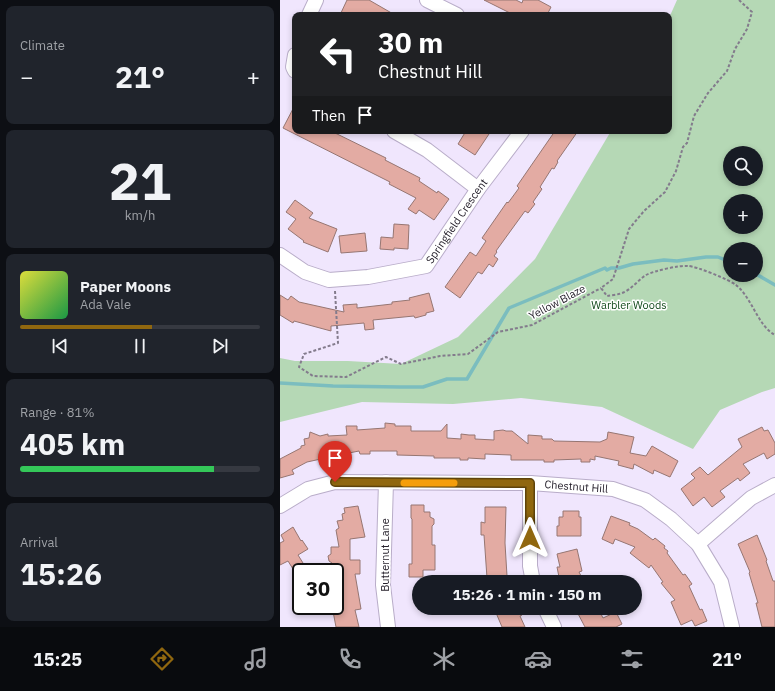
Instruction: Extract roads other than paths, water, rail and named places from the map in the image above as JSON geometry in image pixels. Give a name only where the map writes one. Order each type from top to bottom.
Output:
[{"type":"street","points":[[310,12],[316,0]]},
{"type":"street","points":[[427,0],[451,12]]},
{"type":"street","points":[[399,134],[427,150],[478,189]]},
{"type":"street","name":"Springfield Crescent","points":[[280,255],[305,272],[329,280],[368,276],[426,266],[478,189],[520,134]]},
{"type":"street","name":"Chestnut Hill","points":[[280,506],[308,489],[335,482],[530,483],[613,489],[646,500],[671,519],[698,544],[720,582],[732,627]]},
{"type":"street","name":"Butternut Lane","points":[[386,482],[383,585],[388,627]]},
{"type":"street","points":[[530,483],[530,566],[532,575]]},
{"type":"street","points":[[698,544],[751,498],[775,485]]},
{"type":"street","points":[[548,615],[554,627]]},
{"type":"waterway","points":[[280,383],[333,386],[423,387],[447,379],[467,379],[509,308],[605,268],[607,270],[633,264],[664,260],[677,261],[706,257],[718,257],[723,259]]},
{"type":"waterway","points":[[763,278],[775,285]]},
{"type":"park label","name":"Warbler Woods","points":[[629,305]]}]
